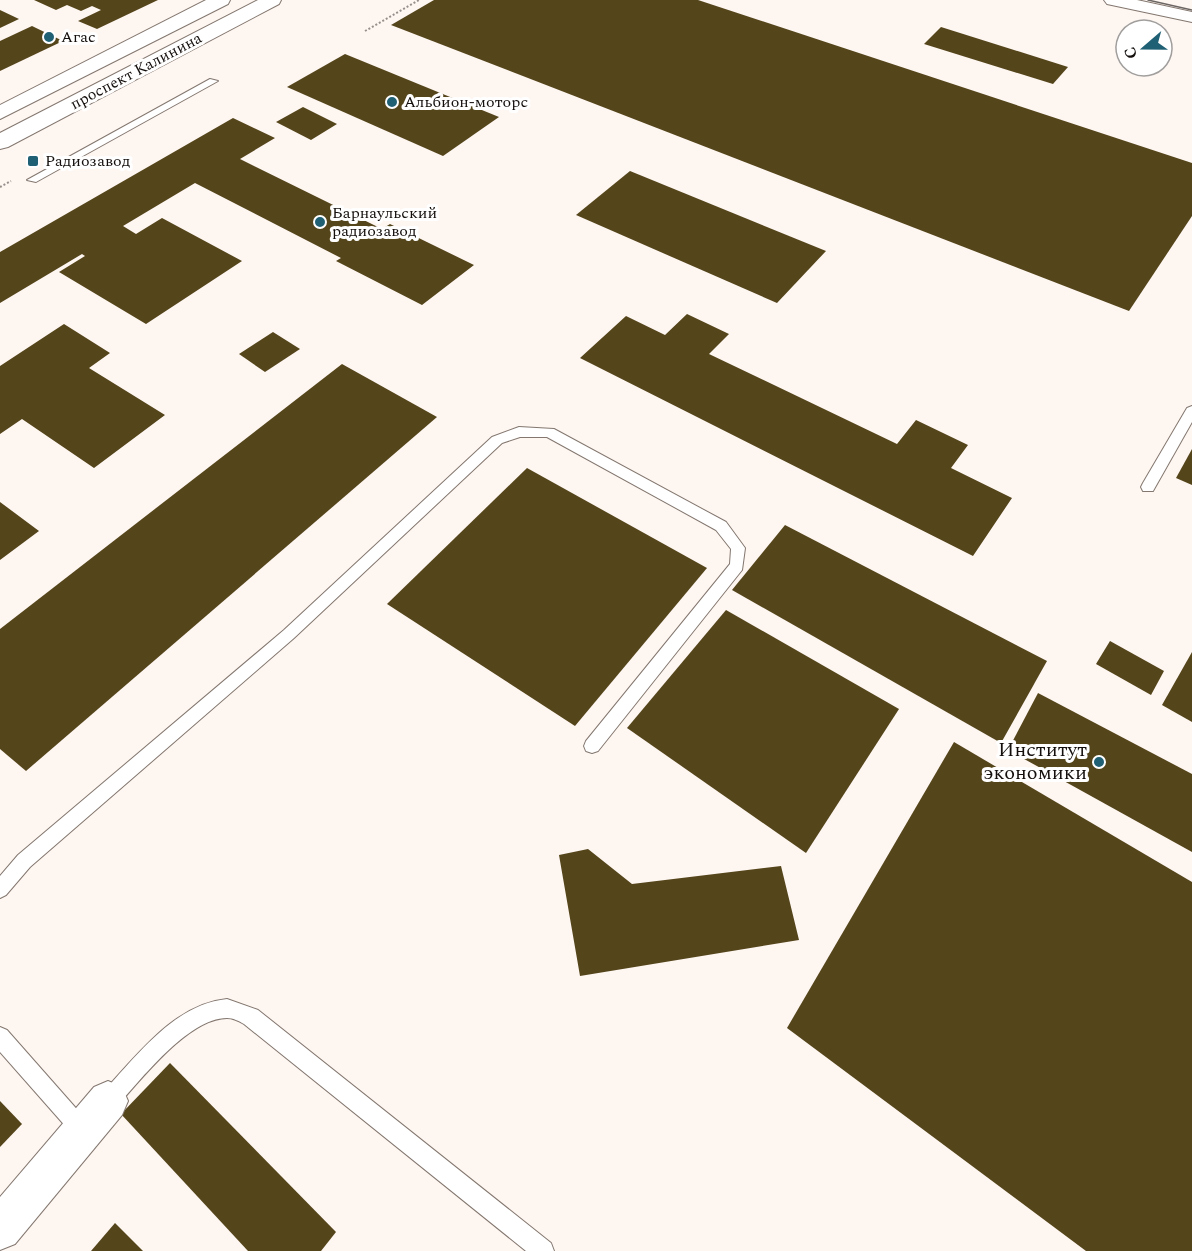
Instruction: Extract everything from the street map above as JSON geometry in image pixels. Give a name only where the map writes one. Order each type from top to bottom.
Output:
[{"type":"main road","name":"проспект Калинина","points":[[0,113],[221,0]]},
{"type":"main road","name":"проспект Калинина","points":[[0,142],[272,0]]},
{"type":"street","points":[[1113,0],[1192,17]]},
{"type":"street","points":[[0,1229],[108,1101]]},
{"type":"lane","points":[[32,180],[213,81]]},
{"type":"lane","points":[[1148,487],[1192,411]]},
{"type":"lane","points":[[0,889],[24,861],[289,634],[497,440],[519,432],[549,432],[721,526],[738,548],[737,566],[592,747]]},
{"type":"lane","points":[[108,1101],[172,1034],[197,1018],[225,1008],[251,1017],[543,1251]]},
{"type":"lane","points":[[0,1037],[84,1132]]},
{"type":"path","points":[[365,32],[419,0]]},
{"type":"building","points":[[34,0],[158,0],[97,29],[78,21],[101,10],[92,6],[81,11],[67,5],[56,10]]},
{"type":"building","points":[[434,0],[698,0],[1192,163],[1192,216],[1129,311],[391,25]]},
{"type":"building","points":[[0,10],[19,19],[0,28]]},
{"type":"building","points":[[32,26],[63,41],[0,71],[0,41]]},
{"type":"building","points":[[941,27],[1068,67],[1053,84],[924,44]]},
{"type":"building","name":"Альбион-моторс","points":[[345,54],[499,117],[443,156],[287,87]]},
{"type":"building","points":[[303,107],[337,124],[311,140],[276,122]]},
{"type":"building","name":"Барнаульский радиозавод","points":[[233,118],[275,138],[240,159],[382,229],[390,224],[474,265],[422,305],[336,261],[341,258],[195,183],[123,226],[136,234],[162,218],[242,261],[146,324],[59,272],[85,256],[82,254],[0,303],[0,252]]},
{"type":"building","points":[[630,171],[826,251],[777,303],[576,215]]},
{"type":"building","points":[[687,314],[729,334],[709,354],[897,444],[916,420],[968,445],[951,468],[1012,498],[973,556],[580,358],[626,316],[665,335]]},
{"type":"building","points":[[64,324],[110,353],[89,368],[165,415],[94,468],[22,419],[0,434],[0,366]]},
{"type":"building","points":[[273,332],[300,349],[265,372],[239,354]]},
{"type":"building","points":[[342,364],[437,417],[26,771],[0,749],[0,629]]},
{"type":"building","points":[[1192,449],[1192,485],[1176,478]]},
{"type":"building","points":[[527,468],[707,568],[575,726],[387,604]]},
{"type":"building","points":[[0,502],[39,531],[0,560]]},
{"type":"building","points":[[785,525],[1047,661],[1001,743],[732,590]]},
{"type":"building","points":[[726,610],[899,709],[806,853],[627,728]]},
{"type":"building","points":[[1110,641],[1164,671],[1151,695],[1096,664]]},
{"type":"building","points":[[1192,652],[1192,722],[1162,705]]},
{"type":"building","name":"Институт экономики","points":[[1038,693],[1192,774],[1192,852],[1008,750]]},
{"type":"building","points":[[954,742],[1192,882],[1192,1251],[1086,1251],[787,1028]]},
{"type":"building","points":[[588,849],[632,884],[781,866],[799,940],[580,976],[559,855]]},
{"type":"building","points":[[170,1063],[336,1232],[321,1251],[248,1251],[121,1114]]},
{"type":"building","points":[[0,1101],[22,1124],[0,1147]]},
{"type":"building","points":[[115,1223],[143,1251],[91,1251]]},
{"type":"tram line","points":[[1148,0],[1192,10]]},
{"type":"place","name":"Агас","points":[[49,37]]},
{"type":"place","name":"Альбион-моторс","points":[[392,102]]},
{"type":"place","name":"Радиозавод","points":[[33,161]]},
{"type":"place","name":"Барнаульский радиозавод","points":[[320,222]]},
{"type":"place","name":"Институт экономики","points":[[1099,762]]}]
